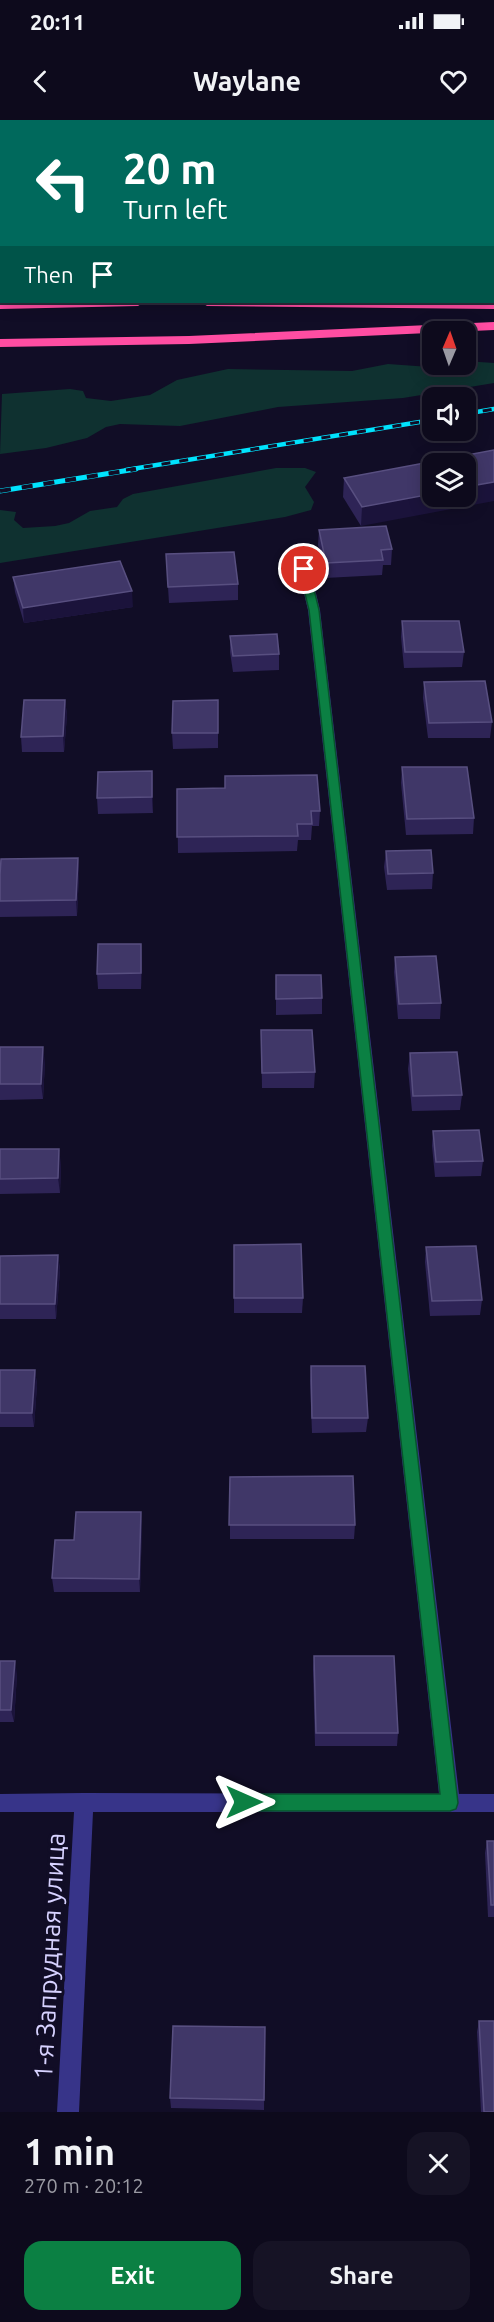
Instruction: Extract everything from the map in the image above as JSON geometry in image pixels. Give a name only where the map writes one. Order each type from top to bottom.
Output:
[{"type":"highway","points":[[0,305],[92,303]]},
{"type":"highway","points":[[303,303],[494,305]]},
{"type":"highway","points":[[0,343],[189,340],[494,326]]},
{"type":"street","points":[[299,548],[314,610],[450,1803]]},
{"type":"street","name":"1-я Запрудная улица","points":[[68,2112],[84,1802]]},
{"type":"street","points":[[0,1803],[494,1803]]},
{"type":"green space","points":[[476,362],[494,363],[494,383],[470,387],[422,387],[422,395],[403,398],[278,407],[180,426],[120,424],[106,427],[87,438],[46,448],[0,454],[2,394],[70,389],[83,391],[86,398],[111,401],[150,395],[177,380],[228,369],[352,371],[388,364],[422,366],[422,375],[476,375]]},
{"type":"green space","points":[[276,468],[305,468],[316,472],[305,487],[314,502],[311,510],[285,517],[0,563],[0,510],[16,512],[14,520],[23,528],[55,526],[69,523],[90,511],[117,507],[123,499],[133,494]]},
{"type":"building","points":[[494,450],[494,482],[476,485],[476,453]]},
{"type":"building","points":[[422,463],[422,496],[362,507],[344,478]]},
{"type":"building","points":[[386,526],[392,549],[381,550],[383,560],[326,563],[319,530]]},
{"type":"building","points":[[234,552],[238,584],[168,587],[166,554]]},
{"type":"building","points":[[120,561],[132,591],[23,608],[13,577]]},
{"type":"building","points":[[402,621],[459,621],[464,652],[405,652]]},
{"type":"building","points":[[277,634],[279,654],[233,656],[230,636]]},
{"type":"building","points":[[485,681],[492,722],[429,723],[424,682]]},
{"type":"building","points":[[24,700],[65,700],[63,736],[21,737]]},
{"type":"building","points":[[218,700],[218,733],[172,733],[173,701]]},
{"type":"building","points":[[402,767],[467,767],[474,818],[407,819]]},
{"type":"building","points":[[152,771],[152,797],[97,798],[98,772]]},
{"type":"building","points":[[317,775],[320,811],[311,811],[312,824],[297,824],[298,836],[177,837],[177,789],[225,788],[225,776]]},
{"type":"building","points":[[431,850],[433,873],[388,874],[386,851]]},
{"type":"building","points":[[78,858],[76,900],[0,901],[1,859]]},
{"type":"building","points":[[98,944],[141,944],[141,973],[97,974]]},
{"type":"building","points":[[436,956],[441,1003],[399,1004],[395,957]]},
{"type":"building","points":[[276,975],[321,975],[322,998],[276,999]]},
{"type":"building","points":[[261,1030],[312,1030],[315,1072],[262,1073]]},
{"type":"building","points":[[0,1047],[43,1047],[41,1084],[0,1084]]},
{"type":"building","points":[[457,1052],[462,1095],[413,1096],[410,1053]]},
{"type":"building","points":[[479,1130],[483,1161],[436,1162],[433,1131]]},
{"type":"building","points":[[0,1149],[59,1149],[58,1178],[0,1179]]},
{"type":"building","points":[[301,1244],[303,1298],[234,1298],[234,1245]]},
{"type":"building","points":[[476,1246],[482,1300],[432,1301],[426,1247]]},
{"type":"building","points":[[58,1255],[55,1304],[0,1304],[0,1256]]},
{"type":"building","points":[[311,1366],[365,1366],[368,1418],[312,1418]]},
{"type":"building","points":[[0,1370],[35,1370],[32,1413],[0,1413]]},
{"type":"building","points":[[353,1476],[355,1525],[229,1525],[230,1477]]},
{"type":"building","points":[[76,1512],[141,1512],[139,1579],[52,1578],[55,1540],[74,1540]]},
{"type":"building","points":[[314,1656],[394,1656],[398,1733],[316,1733]]},
{"type":"building","points":[[0,1661],[15,1661],[11,1710],[0,1710]]},
{"type":"building","points":[[487,1841],[494,1841],[494,1905],[491,1905]]},
{"type":"building","points":[[479,2021],[494,2021],[494,2112],[484,2112]]},
{"type":"building","points":[[173,2026],[265,2027],[264,2100],[170,2098]]},
{"type":"railway","points":[[476,412],[494,409]]},
{"type":"railway","points":[[126,470],[422,422]]},
{"type":"railway","points":[[0,491],[136,469]]},
{"type":"route","points":[[244,1802],[450,1803],[314,610],[304,569]]}]
